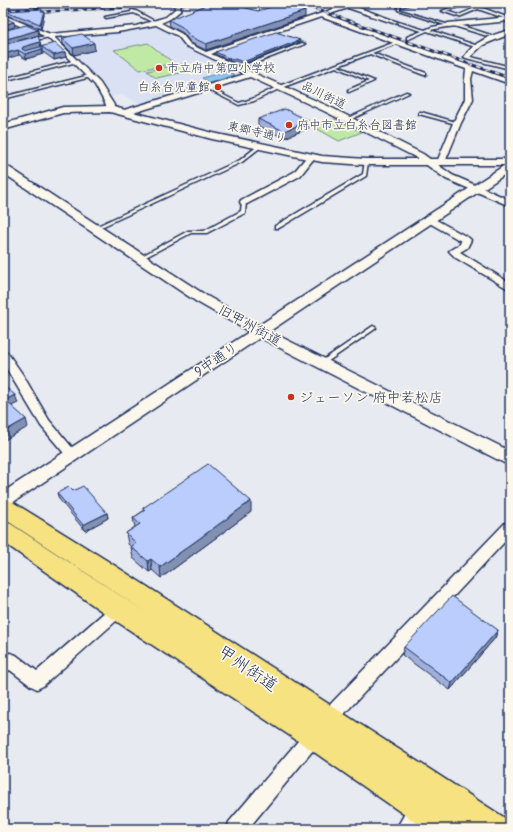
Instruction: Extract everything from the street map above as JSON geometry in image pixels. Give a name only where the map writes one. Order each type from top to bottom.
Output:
[{"type":"highway","name":"甲州街道","points":[[3,507],[98,567],[320,728],[411,818],[450,829]]},
{"type":"highway","name":"甲州街道","points":[[3,530],[119,609],[494,829]]},
{"type":"main road","name":"旧甲州街道","points":[[3,168],[202,298],[258,331],[510,458]]},
{"type":"street","points":[[3,17],[19,26],[49,36],[124,30],[156,23],[177,12],[178,3]]},
{"type":"street","points":[[205,54],[358,3]]},
{"type":"street","points":[[348,6],[397,23]]},
{"type":"street","points":[[320,16],[510,82]]},
{"type":"street","points":[[448,25],[509,18]]},
{"type":"street","name":"品川街道","points":[[156,23],[180,35],[188,45],[205,54],[280,87],[346,120],[430,163],[449,177],[510,203]]},
{"type":"street","points":[[14,30],[25,27]]},
{"type":"street","points":[[467,57],[476,46],[510,32]]},
{"type":"street","points":[[49,36],[55,45],[76,61],[98,84],[110,105],[110,108]]},
{"type":"street","points":[[441,162],[457,123],[469,99],[469,67]]},
{"type":"street","points":[[127,112],[252,74]]},
{"type":"street","name":"東郷寺通り","points":[[3,127],[63,110],[110,108],[212,136],[310,157],[366,162],[510,162]]},
{"type":"street","points":[[244,202],[297,174],[310,157]]},
{"type":"street","name":"9中通り","points":[[3,500],[510,166]]},
{"type":"street","points":[[429,219],[466,240],[464,246],[454,251],[459,256],[510,287]]},
{"type":"street","points":[[3,355],[19,378],[45,423],[72,455]]},
{"type":"street","points":[[236,829],[320,728],[510,527]]},
{"type":"street","points":[[3,666],[10,660],[37,681],[119,609]]},
{"type":"lane","points":[[413,3],[399,8],[399,10],[448,25]]},
{"type":"lane","points":[[479,8],[459,16],[443,11],[464,4],[479,8],[509,18]]},
{"type":"lane","points":[[130,10],[156,23]]},
{"type":"lane","points":[[106,17],[135,12]]},
{"type":"lane","points":[[397,23],[426,30],[476,46]]},
{"type":"lane","points":[[408,38],[426,30],[448,25]]},
{"type":"lane","points":[[455,25],[495,37]]},
{"type":"lane","points":[[24,42],[49,36]]},
{"type":"lane","points":[[207,88],[239,104],[253,100],[280,87],[398,42]]},
{"type":"lane","points":[[239,68],[303,44]]},
{"type":"lane","points":[[370,52],[425,74]]},
{"type":"lane","points":[[467,57],[506,67]]},
{"type":"lane","points":[[3,80],[76,61]]},
{"type":"lane","points":[[336,66],[372,81],[349,91]]},
{"type":"lane","points":[[3,98],[90,76]]},
{"type":"lane","points":[[346,120],[407,93]]},
{"type":"lane","points":[[420,113],[457,123]]},
{"type":"lane","points":[[95,228],[241,161],[260,146]]},
{"type":"lane","points":[[277,227],[365,175],[366,162]]},
{"type":"lane","points":[[140,258],[190,232],[205,232],[243,212],[244,202]]},
{"type":"lane","points":[[322,363],[374,328]]},
{"type":"shaded area","points":[[3,3],[145,3],[144,5],[3,9]]},
{"type":"shaded area","name":"市立府中第四小学校","points":[[157,25],[188,48],[214,62],[245,74],[142,105],[123,95],[111,97],[102,82],[55,37],[126,31]]},
{"type":"green space","points":[[148,43],[174,63],[140,70],[114,50]]},
{"type":"green space","points":[[181,64],[191,71],[156,78],[147,71]]},
{"type":"green space","points":[[335,119],[362,132],[339,141],[314,127]]},
{"type":"water","points":[[227,71],[235,75],[210,83],[202,78]]},
{"type":"building","points":[[211,3],[227,3],[258,11],[284,3],[305,11],[206,44],[191,37],[182,27],[169,20]]},
{"type":"building","points":[[42,9],[41,11],[44,11],[40,24],[5,11]]},
{"type":"building","points":[[3,17],[14,22],[3,25]]},
{"type":"building","points":[[26,25],[38,30],[3,40],[3,31]]},
{"type":"building","points":[[276,32],[300,40],[243,62],[235,59],[233,60],[215,52]]},
{"type":"building","points":[[82,34],[94,43],[73,48],[62,38]]},
{"type":"building","points":[[38,36],[40,42],[23,47],[22,49],[25,51],[55,43],[65,52],[54,55],[42,47],[42,49],[25,54],[18,50],[3,54],[3,45]]},
{"type":"building","points":[[285,109],[309,121],[284,131],[258,119]]},
{"type":"building","points":[[3,386],[15,395],[5,400],[26,419],[3,432]]},
{"type":"building","points":[[208,464],[251,501],[160,567],[151,559],[148,561],[131,547],[136,543],[126,533],[140,524],[133,518],[145,510],[143,508]]},
{"type":"building","points":[[83,486],[107,513],[83,525],[57,493],[69,487],[73,491]]},
{"type":"building","points":[[452,596],[498,630],[452,683],[404,647]]},
{"type":"railway","points":[[33,12],[222,3]]},
{"type":"railway","points":[[299,3],[510,78]]},
{"type":"railway","points":[[3,10],[39,8]]},
{"type":"place","name":"市立府中第四小学校","points":[[159,68]]},
{"type":"place","name":"白糸台児童館","points":[[218,87]]},
{"type":"place","name":"府中市立白糸台図書館","points":[[289,125]]},
{"type":"place","name":"ジェーソン 府中若松店","points":[[291,397]]}]
